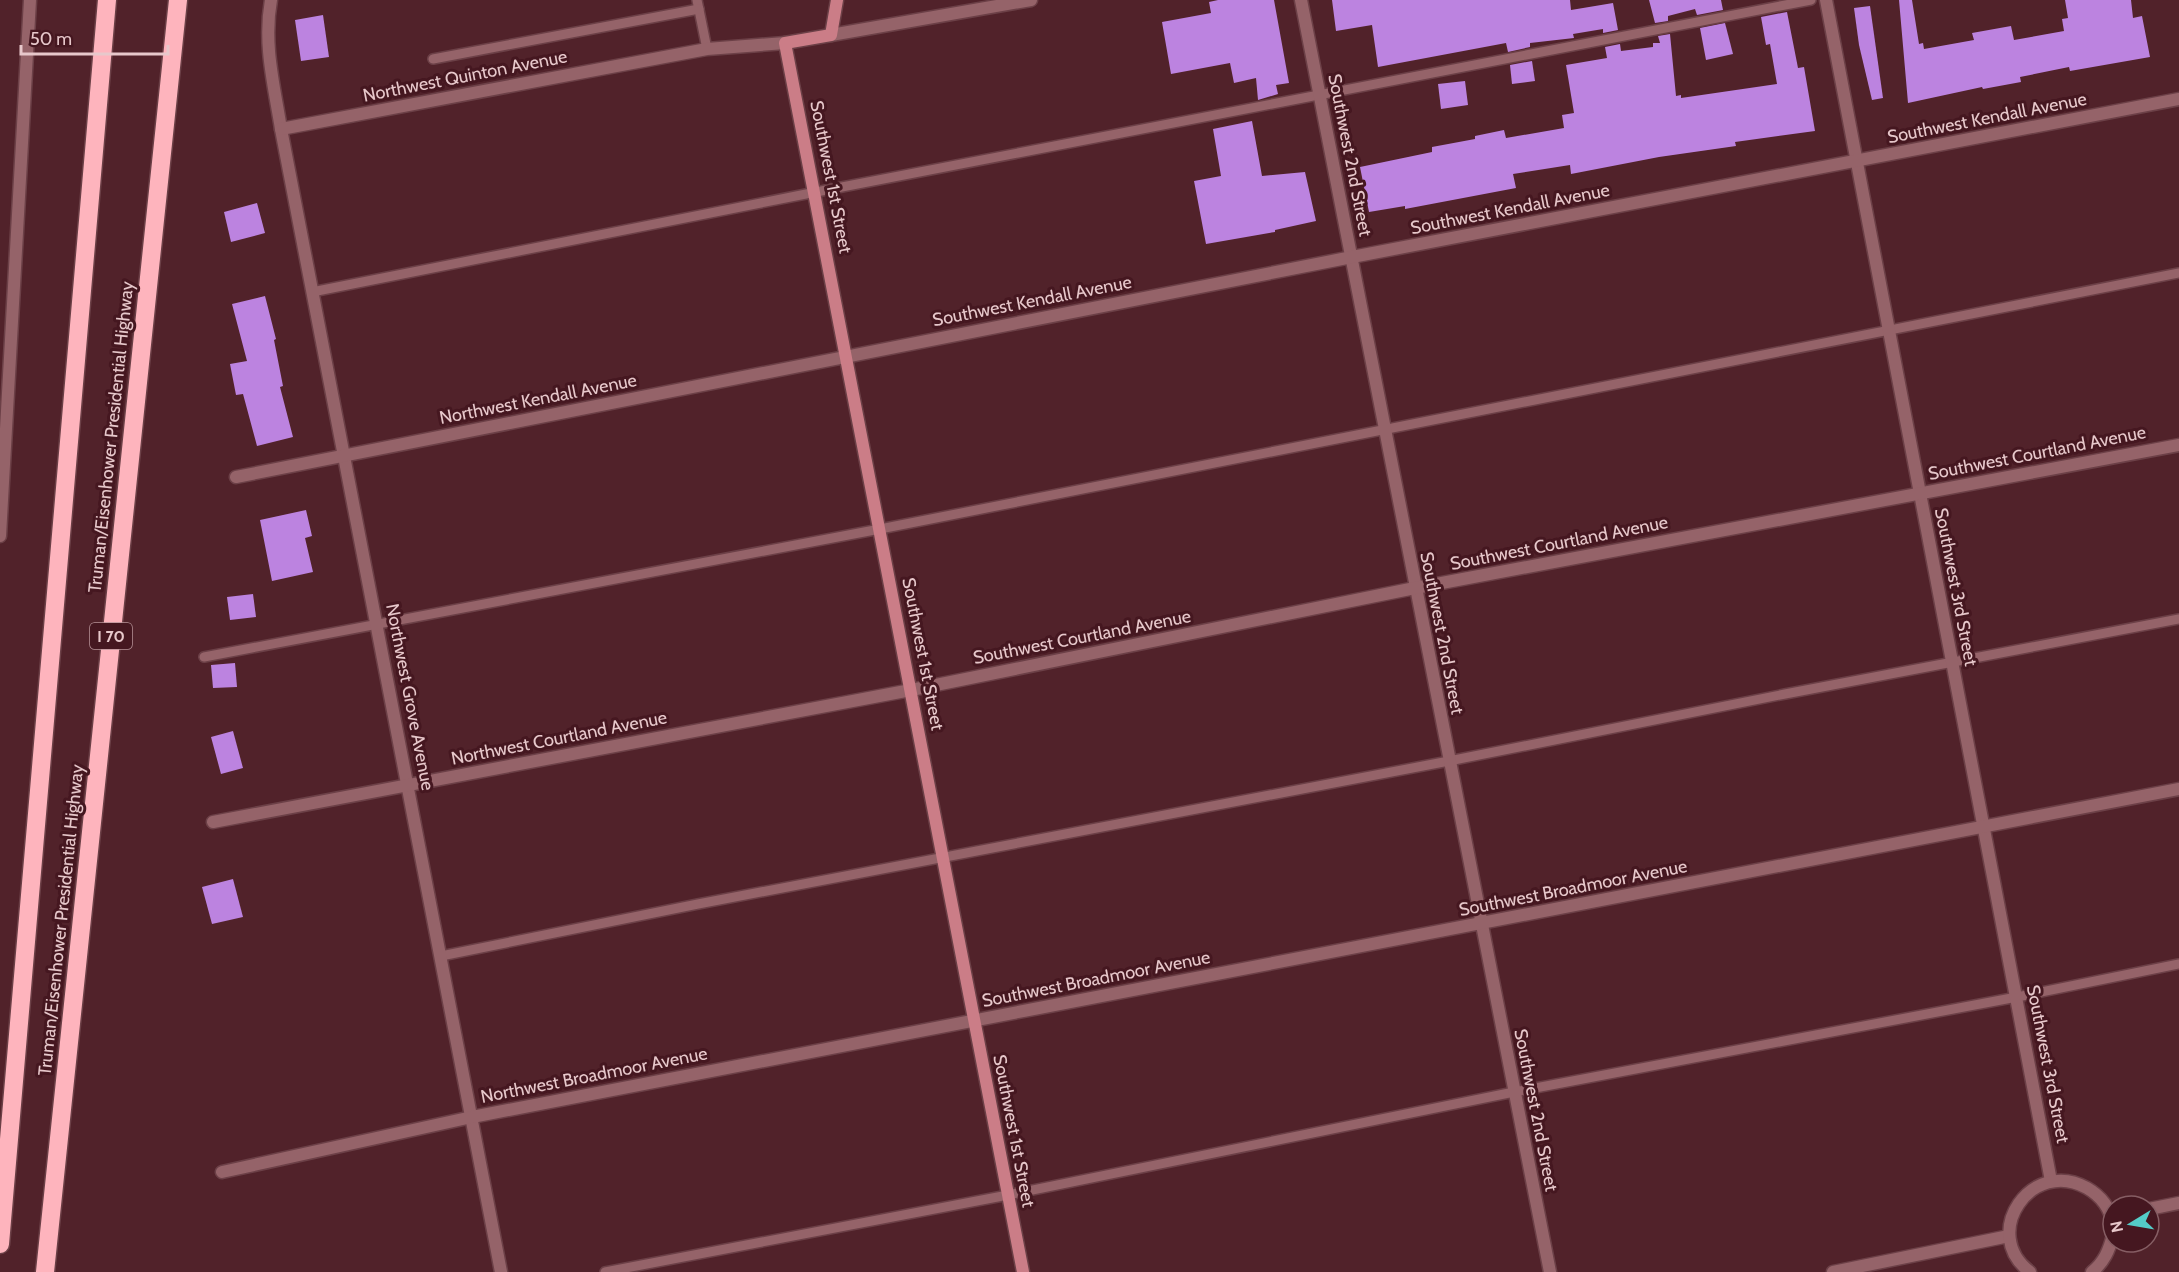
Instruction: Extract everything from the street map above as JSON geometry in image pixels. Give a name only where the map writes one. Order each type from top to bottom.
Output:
[{"type":"highway","name":"Truman/Eisenhower Presidential Highway","points":[[0,1244],[107,0]]},
{"type":"highway","name":"Truman/Eisenhower Presidential Highway","points":[[45,1272],[178,0]]},
{"type":"street","points":[[0,536],[30,0]]},
{"type":"street","points":[[271,0],[267,39],[281,129]]},
{"type":"street","points":[[831,35],[837,0]]},
{"type":"street","points":[[785,43],[1031,0]]},
{"type":"street","name":"Southwest 2nd Street","points":[[1301,0],[1550,1272]]},
{"type":"street","name":"Southwest 3rd Street","points":[[1826,0],[2051,1181]]},
{"type":"street","name":"Northwest Quinton Avenue","points":[[281,129],[707,49],[785,43]]},
{"type":"street","name":"Southwest 1st Street","points":[[785,43],[816,192],[1023,1272]]},
{"type":"street","name":"Southwest Kendall Avenue","points":[[847,356],[2179,99]]},
{"type":"street","name":"Northwest Grove Avenue","points":[[281,129],[501,1272]]},
{"type":"street","name":"Northwest Kendall Avenue","points":[[236,477],[847,356]]},
{"type":"street","name":"Southwest Courtland Avenue","points":[[911,690],[1415,588],[2179,445]]},
{"type":"street","name":"Northwest Courtland Avenue","points":[[213,822],[911,690]]},
{"type":"street","name":"Southwest Broadmoor Avenue","points":[[975,1020],[2179,789]]},
{"type":"street","name":"Northwest Broadmoor Avenue","points":[[222,1172],[472,1117],[975,1020]]},
{"type":"street","points":[[2030,1272],[2013,1252],[2009,1236],[2009,1227],[2015,1208],[2026,1194],[2051,1181],[2079,1184],[2101,1198]]},
{"type":"street","points":[[2161,1207],[2179,1203]]},
{"type":"street","points":[[1833,1272],[2009,1236]]},
{"type":"street","points":[[2091,1272],[2100,1266],[2107,1254]]},
{"type":"lane","points":[[312,292],[1811,0]]},
{"type":"lane","points":[[433,59],[698,4],[707,49]]},
{"type":"lane","points":[[204,657],[1374,433],[1888,329],[2179,273]]},
{"type":"lane","points":[[441,956],[698,904],[2179,619]]},
{"type":"lane","points":[[605,1272],[1008,1195],[1514,1092],[2179,964]]},
{"type":"building","points":[[1274,0],[1289,83],[1276,85],[1278,94],[1258,100],[1256,78],[1234,83],[1230,63],[1171,74],[1162,22],[1211,13],[1209,2]]},
{"type":"building","points":[[1332,0],[1570,0],[1571,10],[1613,3],[1618,30],[1603,33],[1603,29],[1573,34],[1574,38],[1530,43],[1530,47],[1508,52],[1506,43],[1378,67],[1372,25],[1336,31]]},
{"type":"building","points":[[1649,0],[1721,0],[1723,10],[1697,15],[1695,9],[1668,16],[1668,21],[1655,23]]},
{"type":"building","points":[[1899,0],[1912,0],[1919,44],[1923,43],[1924,49],[1974,40],[1972,33],[2011,26],[2014,40],[2064,31],[2062,19],[2068,18],[2065,0],[2131,0],[2133,18],[2142,16],[2150,57],[2070,71],[2069,67],[2020,77],[2021,82],[1983,89],[1982,87],[1908,103]]},
{"type":"building","points":[[1870,6],[1883,98],[1872,100],[1859,45],[1854,8]]},
{"type":"building","points":[[1787,12],[1798,68],[1804,67],[1815,131],[1735,142],[1736,146],[1659,157],[1571,174],[1570,165],[1513,174],[1516,188],[1405,209],[1405,206],[1369,212],[1360,167],[1432,152],[1432,147],[1475,139],[1475,136],[1504,130],[1506,138],[1564,128],[1562,115],[1574,113],[1566,65],[1607,58],[1605,47],[1620,44],[1621,51],[1653,47],[1653,43],[1660,43],[1658,36],[1670,34],[1676,96],[1681,95],[1681,98],[1777,84],[1770,44],[1766,45],[1761,17]]},
{"type":"building","points":[[323,15],[329,57],[301,61],[295,20]]},
{"type":"building","points":[[1725,23],[1733,54],[1706,60],[1700,28]]},
{"type":"building","points":[[1532,61],[1535,81],[1512,84],[1510,65]]},
{"type":"building","points":[[1465,81],[1468,105],[1441,109],[1438,84]]},
{"type":"building","points":[[1252,121],[1262,176],[1305,172],[1316,221],[1275,230],[1275,232],[1206,244],[1194,181],[1221,176],[1213,129]]},
{"type":"building","points":[[257,203],[265,233],[231,242],[224,212]]},
{"type":"building","points":[[265,296],[276,339],[274,340],[283,386],[280,387],[293,437],[257,446],[243,394],[236,395],[230,364],[247,361],[232,304]]},
{"type":"building","points":[[306,510],[312,536],[305,538],[313,572],[272,581],[260,520]]},
{"type":"building","points":[[253,594],[256,617],[230,620],[227,597]]},
{"type":"building","points":[[235,663],[237,687],[213,688],[211,665]]},
{"type":"building","points":[[233,731],[243,768],[221,774],[211,737]]},
{"type":"building","points":[[233,879],[243,917],[212,924],[202,887]]}]
